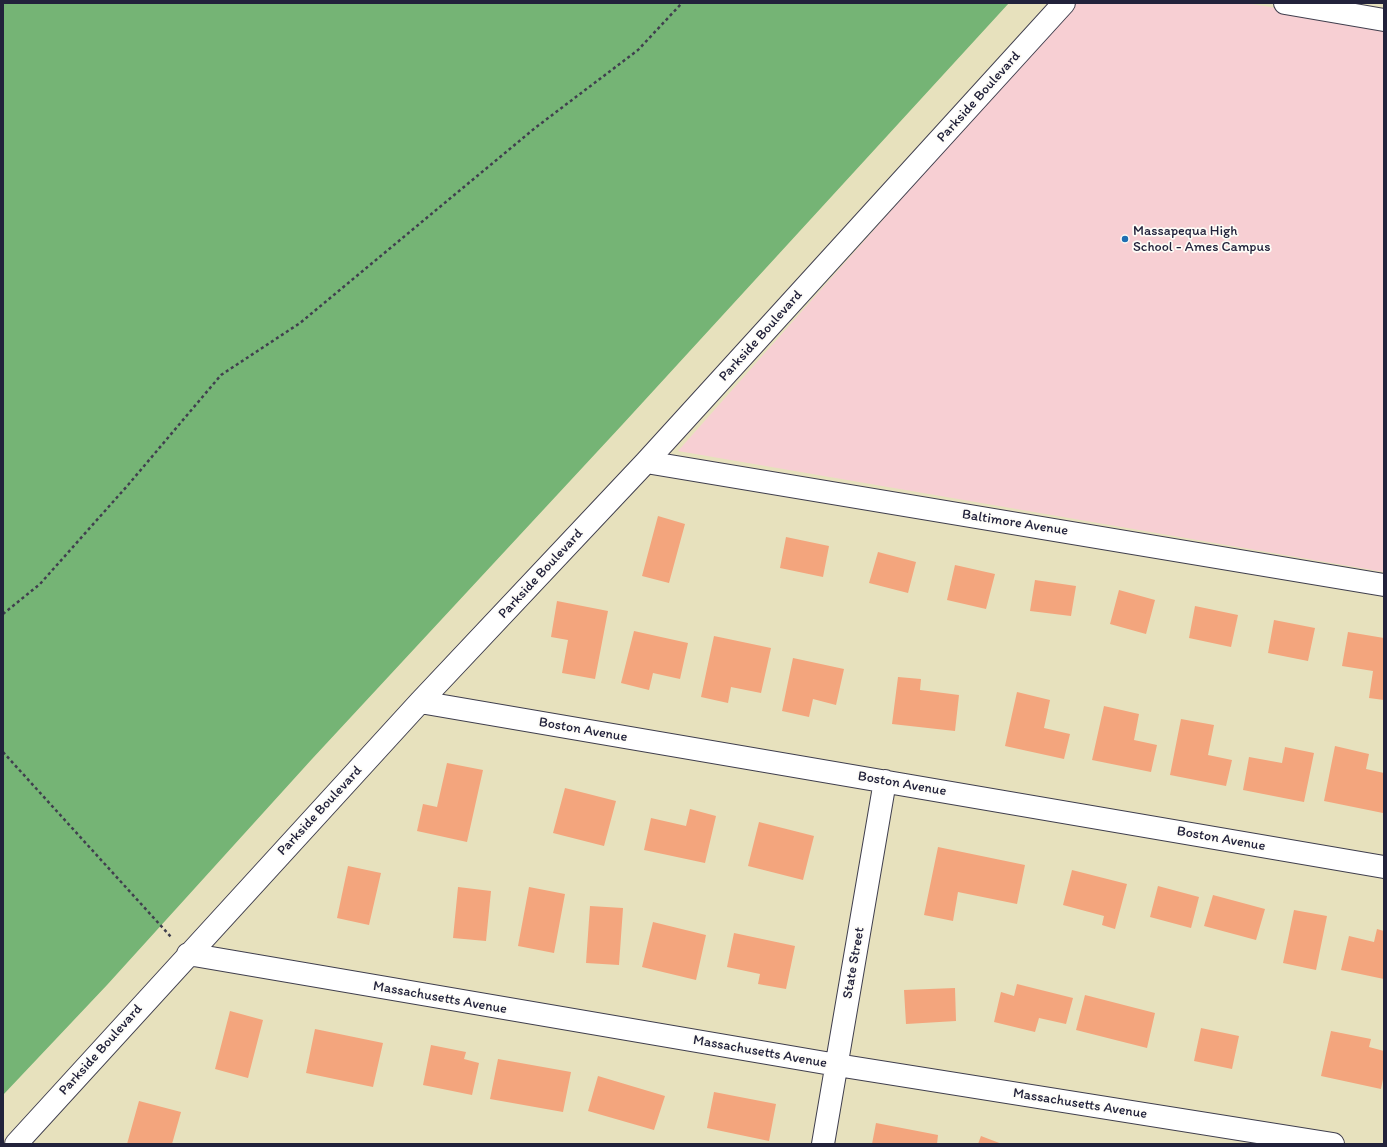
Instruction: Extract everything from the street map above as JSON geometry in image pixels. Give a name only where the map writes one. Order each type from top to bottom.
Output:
[{"type":"street","name":"Parkside Boulevard","points":[[16,1144],[188,954],[420,702],[646,462],[1064,3]]},
{"type":"street","points":[[1285,3],[1384,20]]},
{"type":"street","name":"Baltimore Avenue","points":[[646,462],[1384,585]]},
{"type":"street","name":"Boston Avenue","points":[[420,702],[1384,867]]},
{"type":"street","name":"State Street","points":[[823,1144],[885,782]]},
{"type":"street","name":"Massachusetts Avenue","points":[[188,954],[837,1066],[1333,1144]]},
{"type":"path","points":[[3,614],[40,584],[128,485],[221,375],[300,323],[535,128],[638,50],[682,3]]},
{"type":"path","points":[[3,752],[188,954]]},
{"type":"shaded area","name":"Massapequa High School - Ames Campus","points":[[1075,3],[1246,3],[1384,26],[1384,572],[678,451]]},
{"type":"green space","points":[[3,3],[1009,3],[622,425],[312,759],[107,985],[3,1095]]},
{"type":"building","points":[[658,516],[685,524],[669,583],[642,576]]},
{"type":"building","points":[[786,537],[829,546],[823,577],[780,568]]},
{"type":"building","points":[[878,552],[916,562],[908,593],[869,583]]},
{"type":"building","points":[[955,565],[995,574],[986,609],[947,600]]},
{"type":"building","points":[[1035,580],[1076,586],[1071,616],[1030,611]]},
{"type":"building","points":[[1119,590],[1155,600],[1146,634],[1110,624]]},
{"type":"building","points":[[557,601],[608,611],[595,679],[562,673],[568,640],[551,637]]},
{"type":"building","points":[[1195,606],[1238,615],[1231,647],[1189,638]]},
{"type":"building","points":[[1274,620],[1315,628],[1308,661],[1268,653]]},
{"type":"building","points":[[634,631],[688,643],[680,679],[653,673],[649,690],[621,683]]},
{"type":"building","points":[[1348,632],[1384,638],[1384,700],[1369,698],[1373,671],[1342,666]]},
{"type":"building","points":[[714,636],[771,648],[761,693],[731,687],[728,703],[701,697]]},
{"type":"building","points":[[793,658],[844,669],[836,705],[813,699],[809,717],[782,711]]},
{"type":"building","points":[[898,677],[921,679],[920,690],[959,695],[955,731],[892,724]]},
{"type":"building","points":[[1017,692],[1050,700],[1044,728],[1070,734],[1064,759],[1005,746]]},
{"type":"building","points":[[1104,706],[1139,714],[1134,740],[1157,745],[1151,772],[1092,760]]},
{"type":"building","points":[[1181,719],[1214,725],[1208,755],[1232,760],[1226,786],[1170,775]]},
{"type":"building","points":[[1335,746],[1369,754],[1366,769],[1384,773],[1383,813],[1324,801]]},
{"type":"building","points":[[1285,747],[1314,753],[1304,802],[1243,790],[1249,757],[1282,763]]},
{"type":"building","points":[[447,763],[483,770],[467,842],[417,831],[423,804],[437,807]]},
{"type":"building","points":[[565,788],[616,801],[604,846],[553,833]]},
{"type":"building","points":[[690,809],[716,816],[705,863],[644,850],[651,818],[686,826]]},
{"type":"building","points":[[759,822],[814,836],[803,880],[748,866]]},
{"type":"building","points":[[938,847],[1025,865],[1017,904],[958,892],[953,921],[924,915]]},
{"type":"building","points":[[348,866],[381,873],[369,925],[337,918]]},
{"type":"building","points":[[1072,870],[1127,884],[1115,929],[1102,925],[1104,916],[1063,905]]},
{"type":"building","points":[[1158,886],[1199,897],[1191,928],[1150,917]]},
{"type":"building","points":[[458,887],[491,891],[486,941],[453,938]]},
{"type":"building","points":[[529,887],[565,894],[554,953],[518,946]]},
{"type":"building","points":[[1213,895],[1265,909],[1256,940],[1204,926]]},
{"type":"building","points":[[590,906],[623,908],[619,965],[586,963]]},
{"type":"building","points":[[1294,910],[1327,916],[1316,970],[1283,963]]},
{"type":"building","points":[[653,922],[706,935],[696,980],[642,967]]},
{"type":"building","points":[[1377,929],[1384,931],[1384,979],[1341,970],[1349,936],[1374,942]]},
{"type":"building","points":[[734,933],[795,946],[786,989],[758,984],[760,974],[727,967]]},
{"type":"building","points":[[1017,984],[1073,998],[1066,1024],[1039,1018],[1035,1032],[994,1022],[1001,992],[1014,996]]},
{"type":"building","points":[[955,988],[956,1021],[906,1024],[904,990]]},
{"type":"building","points":[[1085,995],[1155,1013],[1147,1048],[1076,1030]]},
{"type":"building","points":[[230,1011],[263,1020],[248,1078],[215,1069]]},
{"type":"building","points":[[1201,1028],[1239,1036],[1232,1069],[1194,1061]]},
{"type":"building","points":[[315,1029],[383,1043],[373,1087],[306,1073]]},
{"type":"building","points":[[1331,1031],[1371,1039],[1369,1047],[1384,1051],[1384,1074],[1381,1089],[1321,1076]]},
{"type":"building","points":[[431,1045],[466,1052],[464,1059],[479,1063],[472,1095],[423,1085]]},
{"type":"building","points":[[498,1059],[571,1072],[563,1112],[490,1099]]},
{"type":"building","points":[[598,1076],[665,1096],[654,1130],[588,1111]]},
{"type":"building","points":[[714,1092],[776,1104],[769,1141],[707,1128]]},
{"type":"building","points":[[139,1101],[181,1112],[172,1144],[127,1144]]},
{"type":"building","points":[[876,1123],[938,1135],[937,1144],[872,1144]]},
{"type":"building","points":[[981,1136],[1002,1144],[978,1144]]},
{"type":"place","name":"Massapequa High School - Ames Campus","points":[[1125,239]]}]
